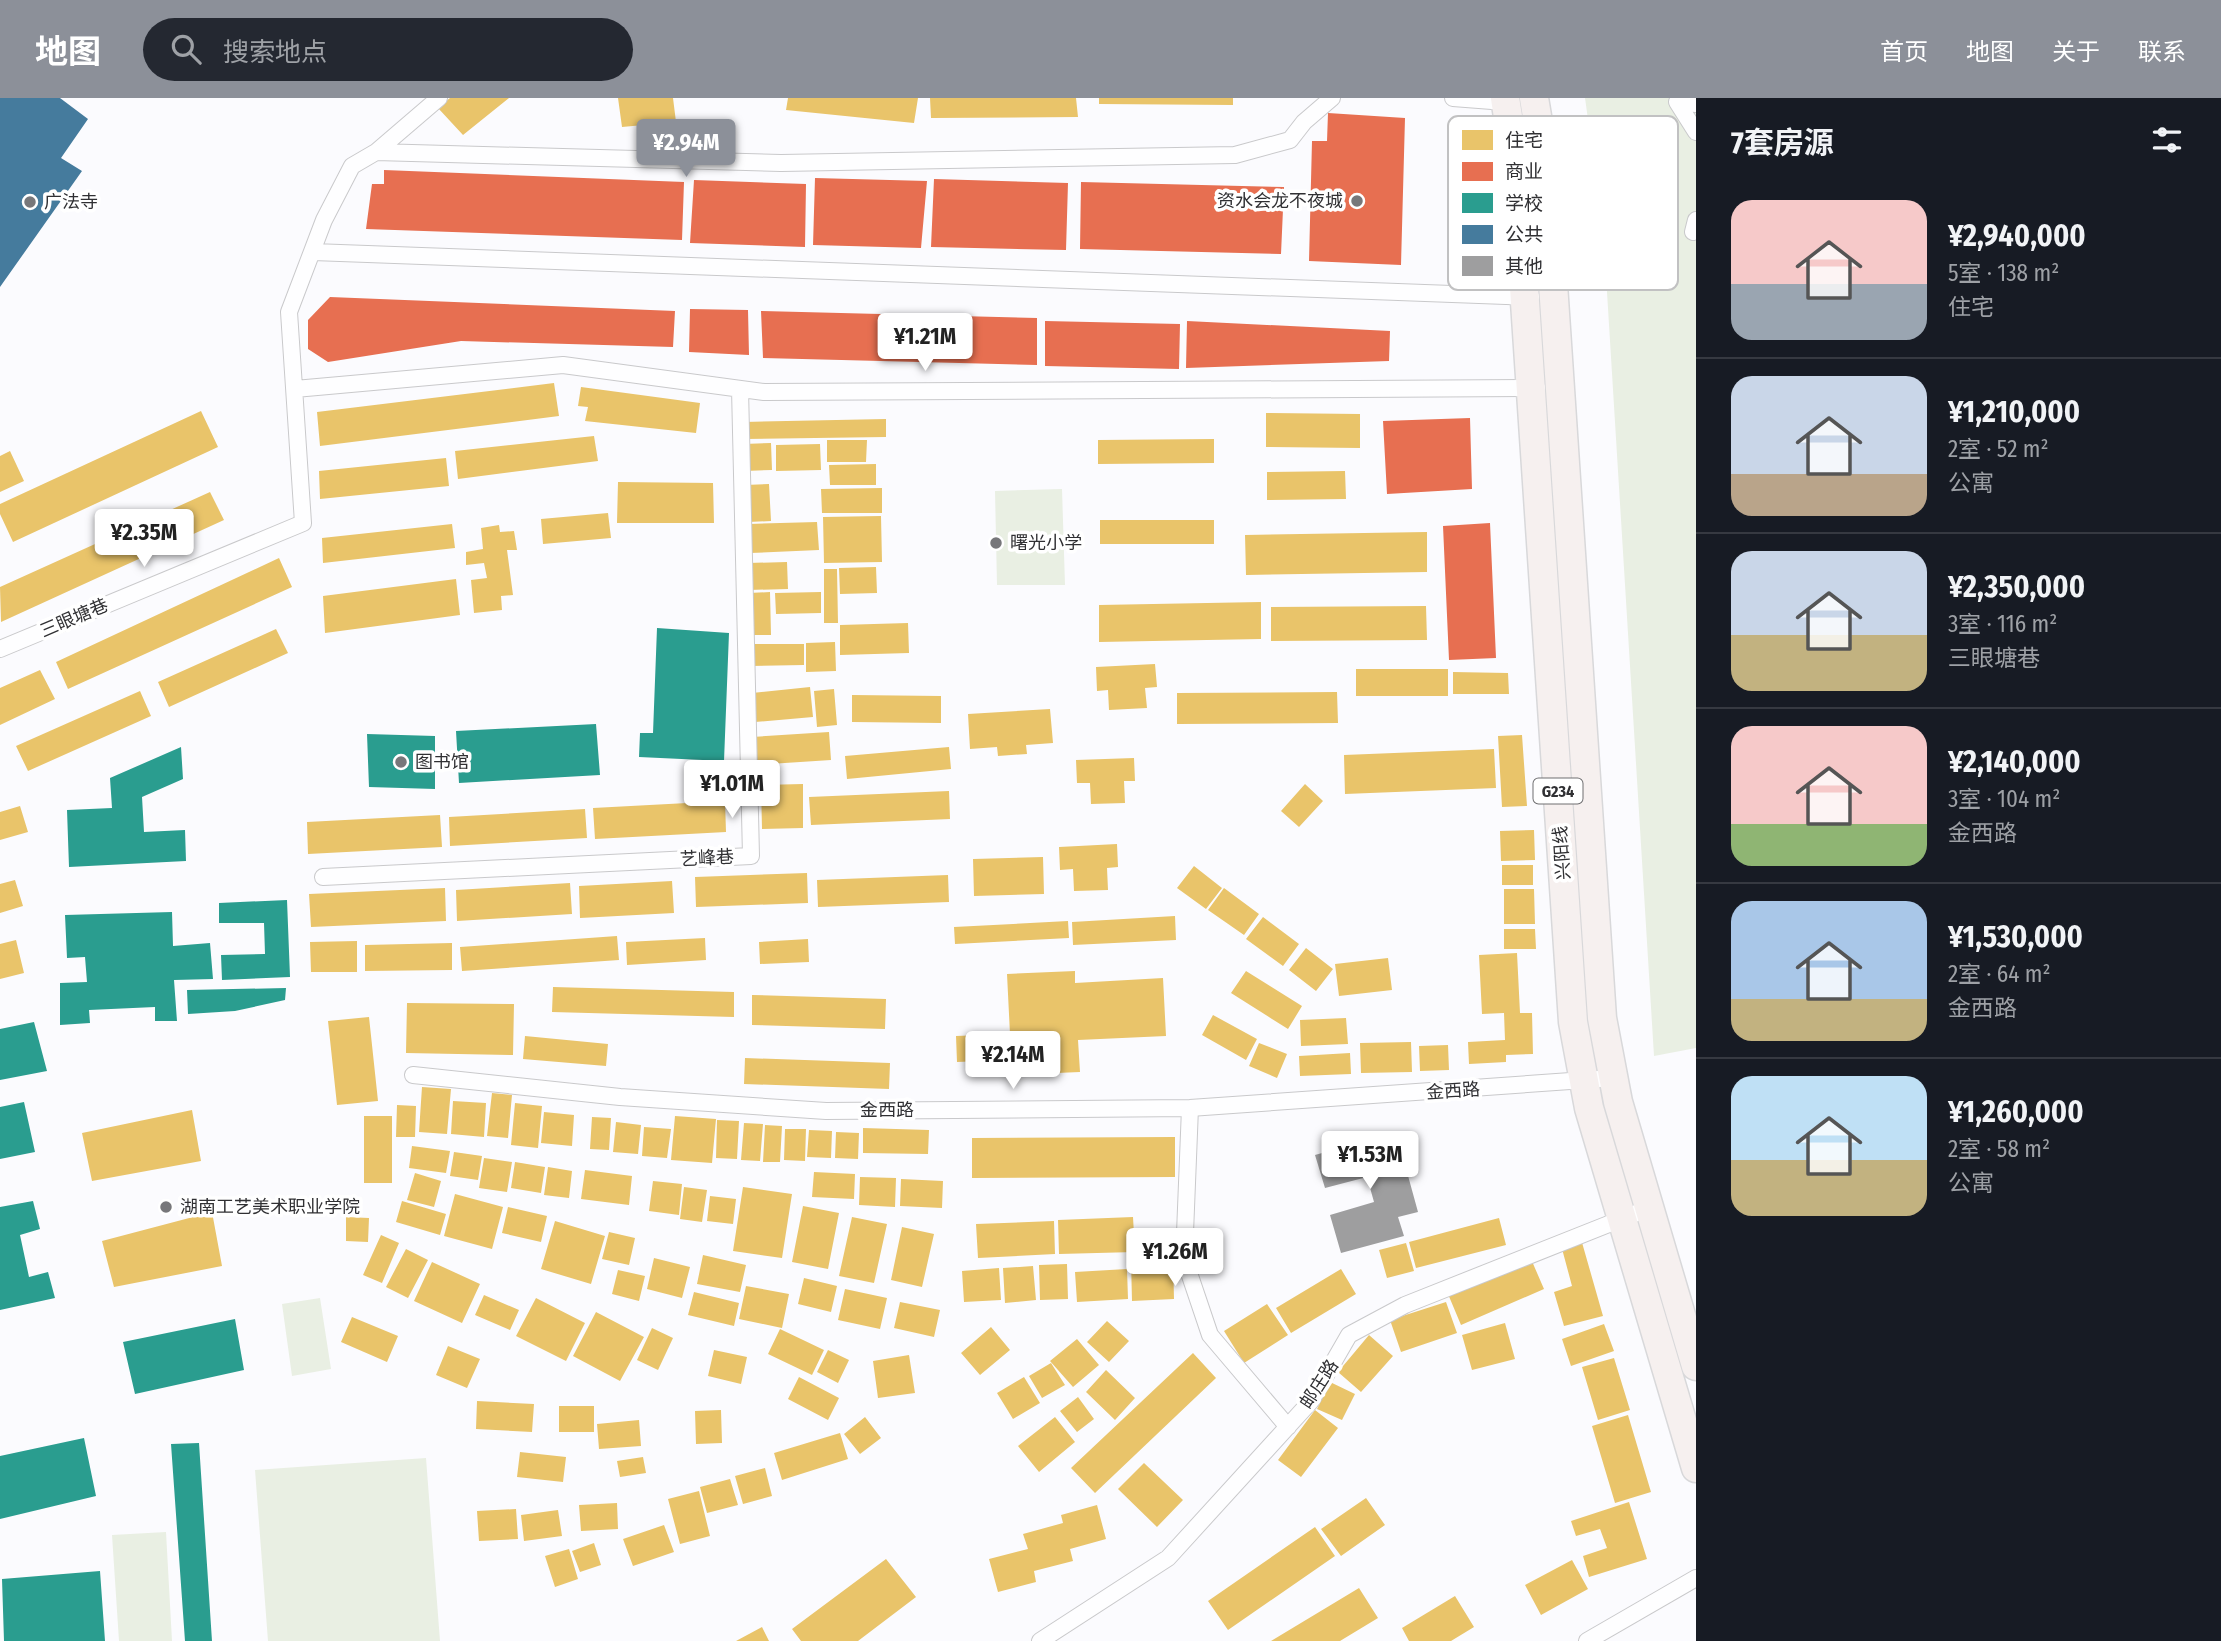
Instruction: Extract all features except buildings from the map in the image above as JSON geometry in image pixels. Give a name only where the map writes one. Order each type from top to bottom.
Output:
[{"type":"highway","name":"兴阳线","points":[[1534,98],[1537,116]]},
{"type":"highway","name":"兴阳线","points":[[1525,290],[1573,1022],[1584,1082],[1696,1468]]},
{"type":"highway","name":"兴阳线","points":[[1553,290],[1602,1018],[1613,1078],[1696,1366]]},
{"type":"street","points":[[439,98],[376,152],[352,166],[324,220],[289,312],[295,389],[563,365],[765,392],[1560,387]]},
{"type":"street","points":[[376,152],[781,163],[1235,155],[1290,141],[1304,122],[1332,98]]},
{"type":"street","points":[[1453,98],[1505,100]]},
{"type":"street","points":[[1696,104],[1677,102],[1696,132]]},
{"type":"street","points":[[313,252],[1554,298]]},
{"type":"street","name":"三眼塘巷","points":[[0,649],[303,523],[295,389]]},
{"type":"street","name":"艺峰巷","points":[[323,877],[751,856],[740,389]]},
{"type":"street","name":"金西路","points":[[413,1075],[620,1097],[826,1111],[1189,1108],[1613,1078]]},
{"type":"street","points":[[1189,1108],[1184,1258],[1210,1335],[1288,1427]]},
{"type":"street","name":"邮庄路","points":[[1040,1641],[1168,1558],[1311,1401],[1349,1335],[1405,1305],[1649,1208]]},
{"type":"street","points":[[1587,1641],[1696,1578]]},
{"type":"shaded area","points":[[1585,98],[1696,98],[1696,1048],[1654,1056],[1607,290],[1678,290],[1678,116],[1588,116]]},
{"type":"shaded area","points":[[1062,489],[1065,585],[997,585],[995,491]]},
{"type":"shaded area","points":[[320,1298],[331,1369],[292,1376],[282,1304]]},
{"type":"shaded area","points":[[426,1458],[440,1641],[268,1641],[255,1470]]},
{"type":"shaded area","points":[[166,1532],[172,1641],[119,1641],[112,1535]]},
{"type":"place","name":"资水会龙不夜城","points":[[1357,201]]},
{"type":"place","name":"广法寺","points":[[30,202]]},
{"type":"place","name":"曙光小学","points":[[996,543]]},
{"type":"place","name":"图书馆","points":[[401,762]]},
{"type":"place","name":"湖南工艺美术职业学院","points":[[166,1207]]}]
